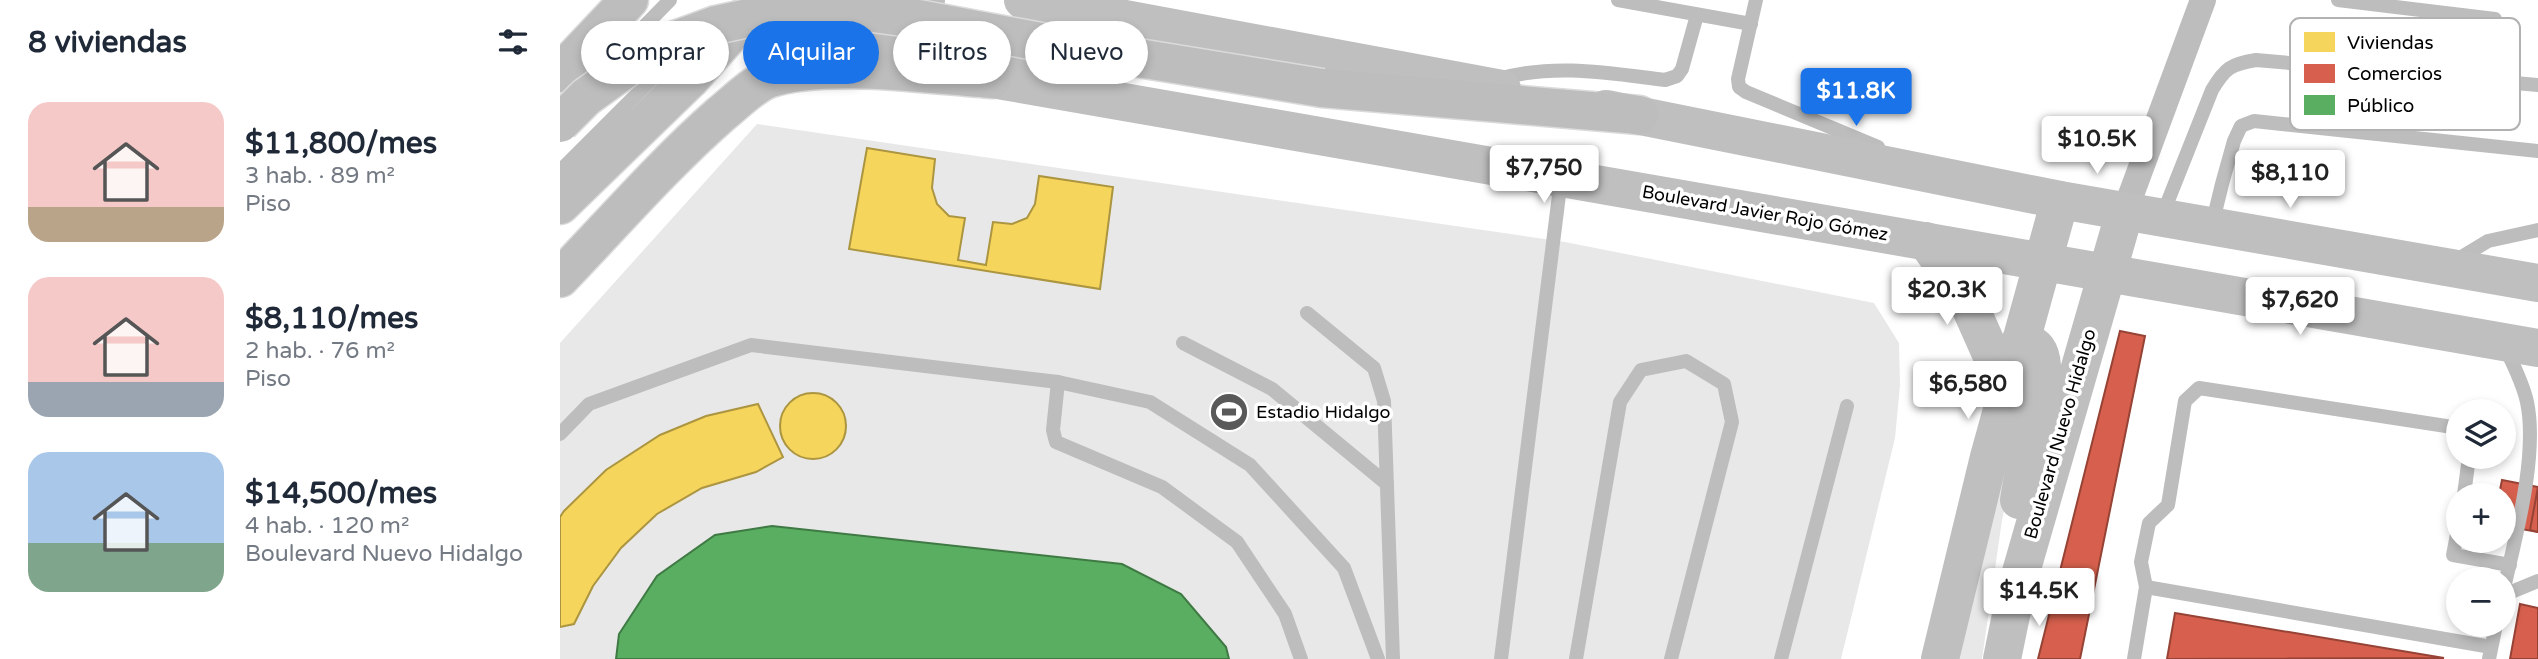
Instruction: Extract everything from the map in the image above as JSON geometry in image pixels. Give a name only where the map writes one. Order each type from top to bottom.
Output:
[{"type":"main road","points":[[560,73],[629,0]]},
{"type":"main road","points":[[560,205],[690,79],[761,0]]},
{"type":"main road","points":[[825,0],[832,10],[875,42],[893,48]]},
{"type":"main road","points":[[926,0],[919,13],[922,33],[935,46],[963,55],[1150,90],[1266,127]]},
{"type":"main road","points":[[1023,0],[1639,115],[2060,200],[2445,267],[2520,275]]},
{"type":"main road","points":[[560,123],[586,97],[654,48],[716,25],[767,14],[811,9],[858,11],[918,19],[1046,43],[1322,88],[1639,115]]},
{"type":"main road","points":[[560,278],[700,133],[739,99],[767,80],[811,71],[893,73]]},
{"type":"main road","name":"Boulevard Javier Rojo Gómez","points":[[1011,82],[2520,345]]},
{"type":"main road","points":[[1940,659],[2007,390],[2060,200]]},
{"type":"main road","name":"Boulevard Nuevo Hidalgo","points":[[2003,659],[2017,586],[2124,211]]},
{"type":"main road","points":[[1926,241],[1971,309],[2007,390]]},
{"type":"main road","points":[[2017,586],[2019,500],[2042,366],[2040,353],[2035,346],[2020,342]]},
{"type":"street","points":[[2124,211],[2203,0]]},
{"type":"lane","points":[[560,111],[670,0]]},
{"type":"lane","points":[[1618,0],[1673,5],[1697,15],[1751,24]]},
{"type":"lane","points":[[1756,0],[1738,79],[1740,87],[1746,92],[1949,177]]},
{"type":"lane","points":[[2338,0],[2487,18]]},
{"type":"lane","points":[[560,171],[721,9]]},
{"type":"lane","points":[[1477,85],[1518,73],[1572,69],[1665,80],[1677,76],[1682,69],[1697,15]]},
{"type":"lane","points":[[2162,218],[2211,90],[2221,75],[2235,64],[2256,60],[2290,63]]},
{"type":"lane","points":[[2520,83],[2538,85]]},
{"type":"lane","points":[[2212,227],[2234,141],[2241,126],[2254,121],[2290,125]]},
{"type":"lane","points":[[2339,130],[2538,151]]},
{"type":"lane","points":[[1501,659],[1561,178]]},
{"type":"lane","points":[[2445,267],[2488,241],[2538,230]]},
{"type":"lane","points":[[1307,313],[1374,368],[1384,401],[1393,659]]},
{"type":"lane","points":[[1183,343],[1272,389],[1387,484]]},
{"type":"lane","points":[[560,434],[589,404],[751,345],[1058,382],[1150,402],[1250,465],[1344,568],[1378,659]]},
{"type":"lane","points":[[2454,553],[2510,565],[2528,470],[2530,435],[2520,345]]},
{"type":"lane","points":[[1576,659],[1620,402],[1641,370],[1686,361],[1724,384],[1732,422],[1671,659]]},
{"type":"lane","points":[[1058,382],[1053,430],[1056,442],[1162,487],[1237,542],[1286,614],[1301,659]]},
{"type":"lane","points":[[2133,659],[2146,587],[2141,562],[2149,523],[2168,505],[2185,401],[2199,388],[2446,426]]},
{"type":"lane","points":[[1781,659],[1847,406]]},
{"type":"lane","points":[[2516,590],[2538,581]]},
{"type":"lane","points":[[2146,587],[2490,653]]},
{"type":"shaded area","name":"Estadio Hidalgo","points":[[757,124],[1565,242],[1874,303],[1899,343],[1900,385],[1895,438],[1841,659],[560,659],[560,343]]},
{"type":"shaded area","points":[[2021,374],[2034,377],[2002,520],[1982,659],[1954,659]]},
{"type":"building: Viviendas","points":[[867,148],[935,159],[932,188],[937,204],[949,216],[965,218],[958,260],[986,265],[993,222],[1012,224],[1027,218],[1035,204],[1039,176],[1113,187],[1100,289],[849,249]]},
{"type":"building: Viviendas","points":[[806,393],[820,393],[832,398],[841,407],[846,426],[844,439],[837,450],[820,459],[806,459],[794,454],[785,445],[780,433],[780,419],[785,407],[794,398]]},
{"type":"building: Viviendas","points":[[758,404],[783,457],[756,472],[702,488],[657,514],[621,548],[593,586],[574,624],[560,627],[560,517],[564,511],[606,470],[660,435],[706,416]]},
{"type":"building: Comercios","points":[[2120,331],[2145,336],[2080,659],[2038,659]]},
{"type":"building: Comercios","points":[[2502,480],[2538,487],[2538,532],[2516,528],[2516,483],[2501,483]]},
{"type":"building: Comercios","points":[[2538,487],[2538,532],[2530,530]]},
{"type":"building: Comercios","points":[[2520,604],[2538,608],[2538,659],[2510,659]]},
{"type":"building: Comercios","points":[[2175,613],[2444,658],[2167,659]]},
{"type":"building: Público","points":[[772,526],[1122,564],[1181,594],[1226,647],[1229,659],[616,659],[619,634],[657,576],[715,535]]},
{"type":"place","name":"Estadio Hidalgo","points":[[1229,412]]}]
